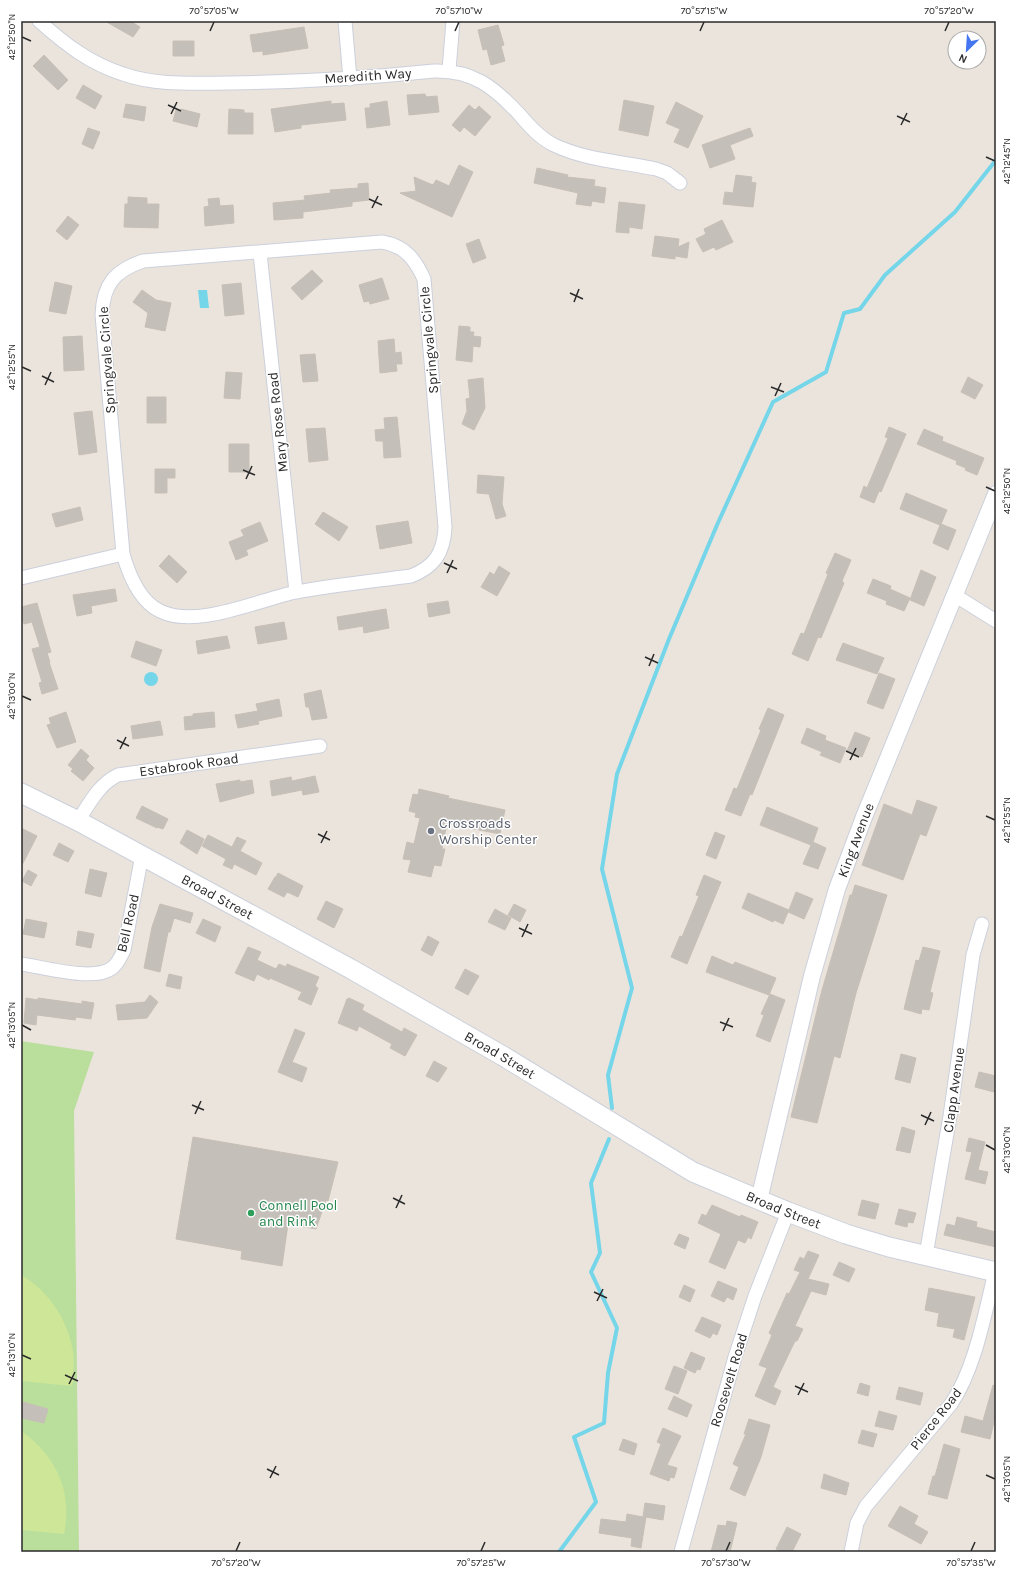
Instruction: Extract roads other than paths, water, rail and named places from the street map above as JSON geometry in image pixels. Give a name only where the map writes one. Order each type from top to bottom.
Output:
[{"type":"main road","name":"Broad Street","points":[[21,793],[142,855],[351,969],[497,1052],[693,1172],[788,1212],[868,1240],[926,1256],[995,1272]]},
{"type":"street","name":"Meredith Way","points":[[39,21],[70,48],[94,62],[123,74],[151,81],[186,83],[350,79],[449,70],[466,74],[488,85],[508,102],[533,130],[554,145],[587,156],[656,169],[667,173],[680,183]]},
{"type":"street","points":[[345,21],[350,79]]},
{"type":"street","points":[[449,70],[454,21]]},
{"type":"street","name":"Springvale Circle","points":[[382,242],[395,244],[408,254],[418,267],[424,280],[445,527],[442,546],[434,562],[425,570],[411,576],[296,592],[191,618],[175,616],[160,611],[148,604],[129,573],[123,554],[102,302],[108,286],[116,275],[126,267],[143,261],[260,252],[382,242]]},
{"type":"street","name":"Mary Rose Road","points":[[260,252],[296,592]]},
{"type":"street","name":"King Avenue","points":[[759,1200],[812,976],[837,889],[864,817],[956,596],[996,494]]},
{"type":"street","points":[[21,578],[123,554]]},
{"type":"street","points":[[956,596],[996,621]]},
{"type":"street","name":"Estabrook Road","points":[[78,821],[100,788],[108,780],[118,775],[320,746]]},
{"type":"street","name":"Bell Road","points":[[21,964],[83,974],[99,974],[112,968],[119,960],[124,950],[142,855]]},
{"type":"street","name":"Clapp Avenue","points":[[926,1256],[950,1116],[973,955],[982,924]]},
{"type":"street","name":"Roosevelt Road","points":[[681,1552],[720,1407],[755,1296],[788,1212]]},
{"type":"street","name":"Pierce Road","points":[[851,1552],[857,1523],[866,1506],[951,1404],[962,1386],[987,1307],[995,1272]]},
{"type":"water","points":[[198,290],[207,290],[209,308],[200,308]]},
{"type":"water","points":[[151,672],[156,674],[158,679],[156,684],[151,686],[146,684],[144,679],[146,674]]},
{"type":"waterway","points":[[612,1108],[608,1075],[632,988],[602,869],[617,774],[669,639],[717,525],[773,402],[826,372],[844,313],[860,309],[885,275],[955,212],[996,160]]},
{"type":"waterway","points":[[559,1552],[596,1502],[574,1437],[604,1423],[608,1373],[617,1328],[591,1272],[600,1253],[591,1183],[609,1139]]},
{"type":"place","name":"Crossroads Worship Center","points":[[431,831]]},
{"type":"place","name":"Connell Pool and Rink","points":[[251,1213]]}]
